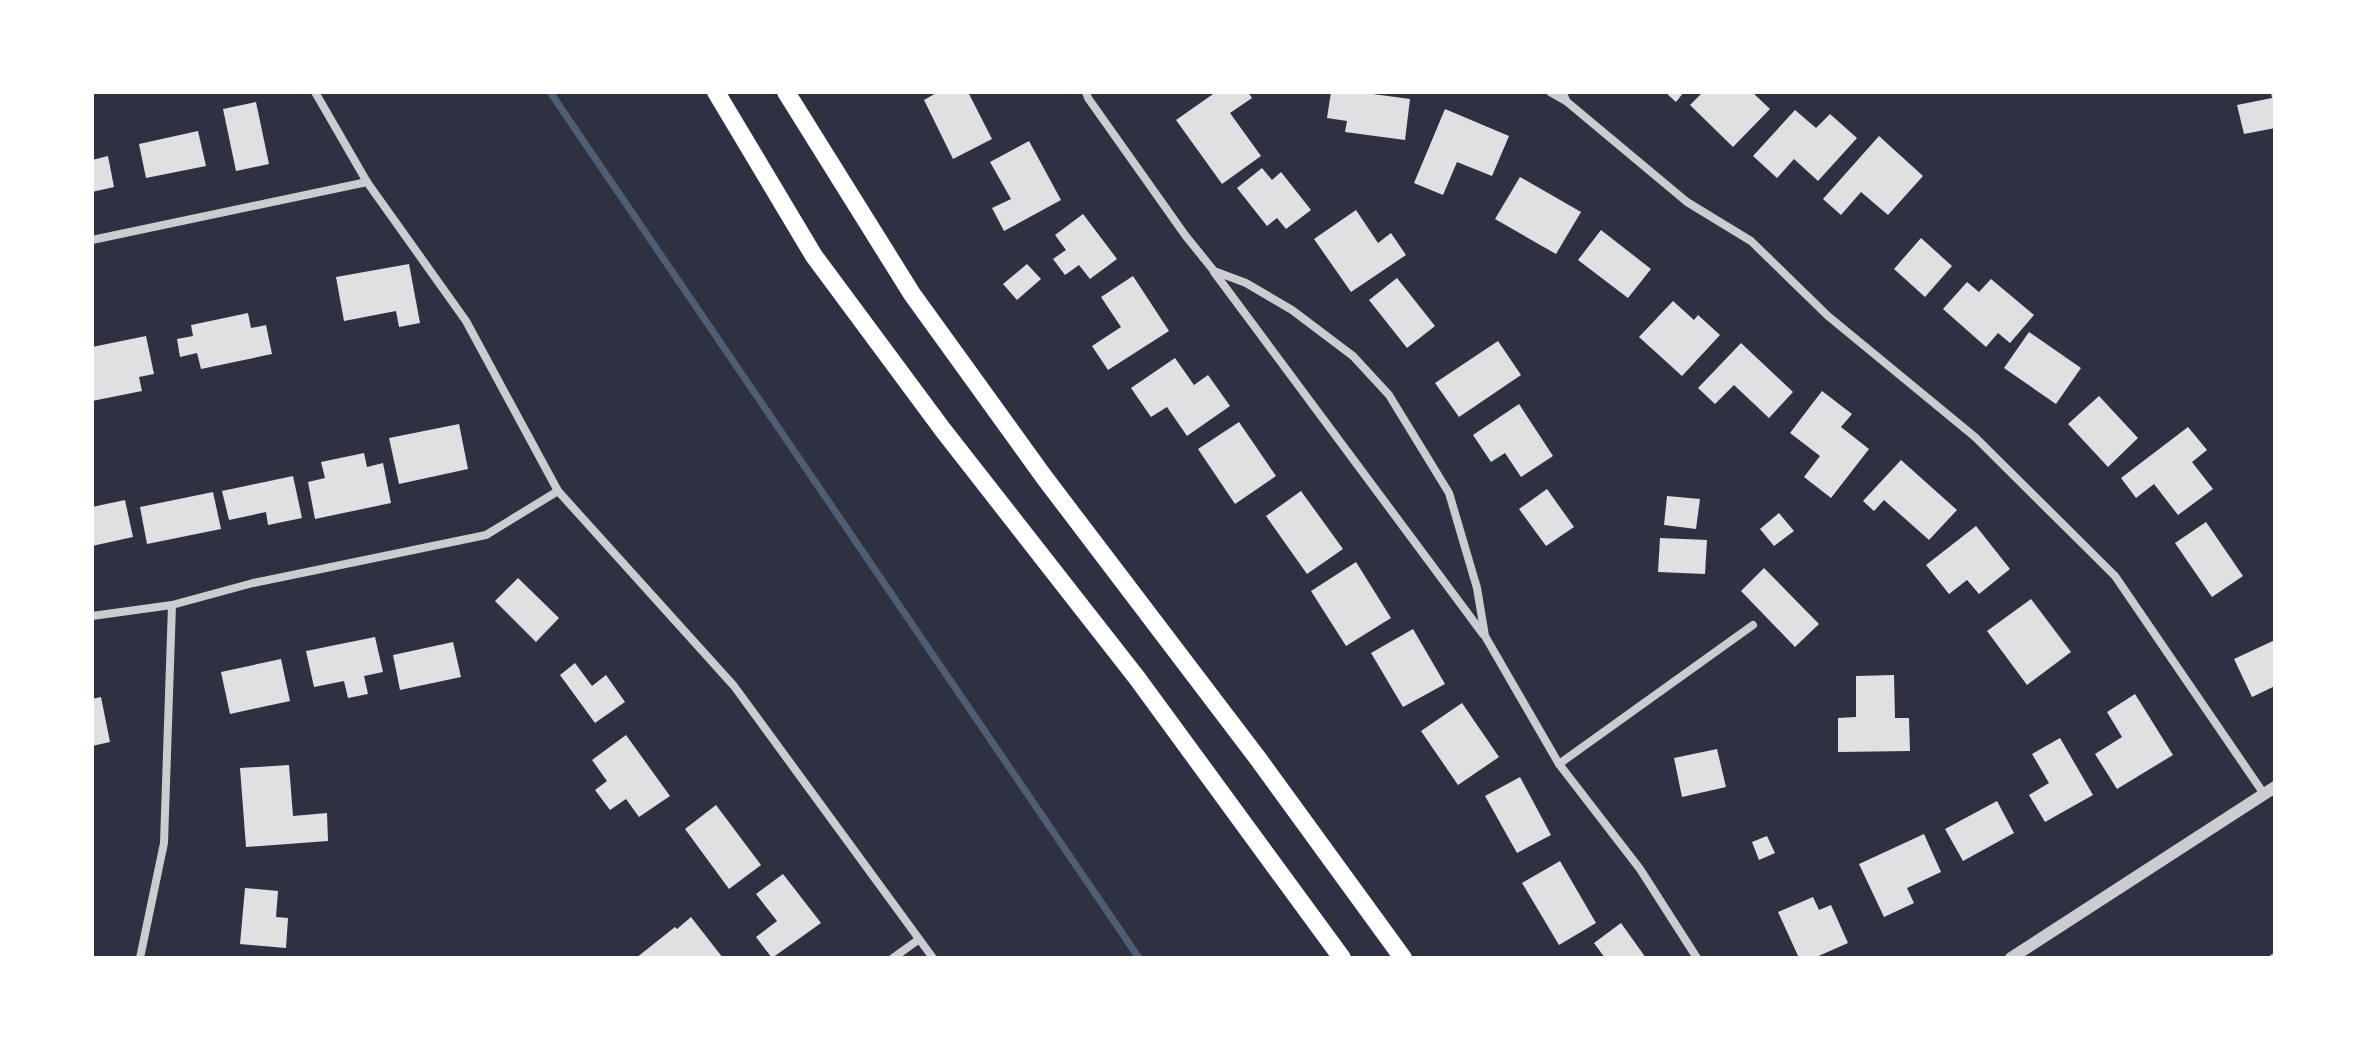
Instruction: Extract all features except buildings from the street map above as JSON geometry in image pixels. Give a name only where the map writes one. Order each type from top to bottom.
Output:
[{"type":"highway","points":[[716,92],[814,256],[943,430],[1137,678],[1342,958]]},
{"type":"highway","points":[[786,92],[912,294],[1044,477],[1259,760],[1403,958]]},
{"type":"street","points":[[315,92],[367,182],[466,321],[558,491],[734,686],[933,958]]},
{"type":"street","points":[[1086,92],[1185,235],[1485,636],[1559,764],[1640,869],[1697,958]]},
{"type":"street","points":[[1550,92],[1564,96],[1687,202],[1751,241],[1828,316],[1975,437],[2115,576],[2270,791],[2011,958]]},
{"type":"street","points":[[92,240],[367,182]]},
{"type":"street","points":[[1214,271],[1246,283],[1292,310],[1353,356],[1389,395],[1449,493],[1477,588],[1485,636]]},
{"type":"street","points":[[92,616],[172,605],[253,583],[486,535],[558,491]]},
{"type":"street","points":[[140,958],[164,843],[172,605]]},
{"type":"street","points":[[1559,764],[1753,625]]},
{"type":"street","points":[[893,958],[918,940]]},
{"type":"waterway","points":[[550,92],[1139,958]]}]
